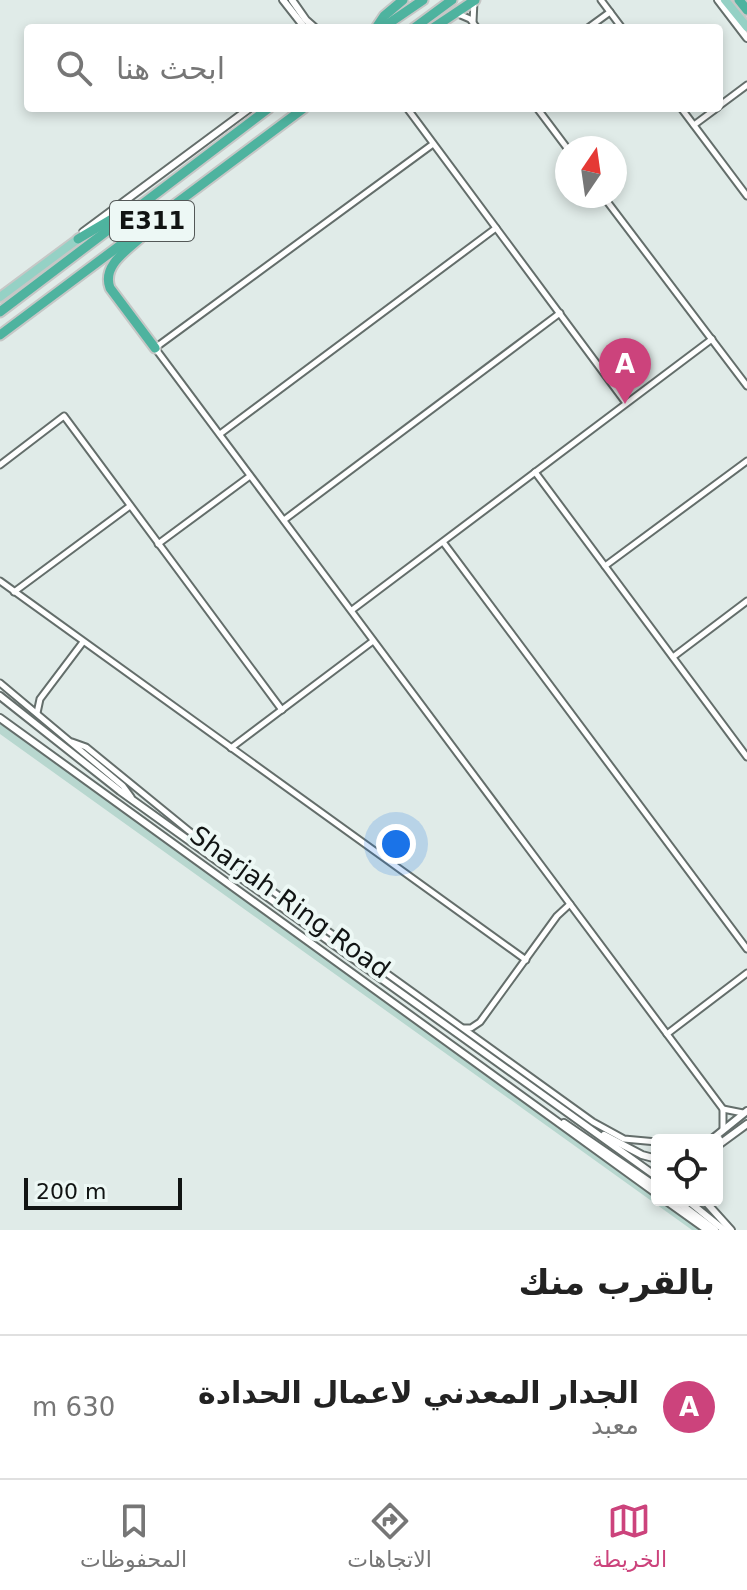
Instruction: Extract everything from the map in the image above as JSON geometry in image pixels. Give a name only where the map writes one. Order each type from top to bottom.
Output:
[{"type":"highway","points":[[388,24],[423,0]]},
{"type":"highway","points":[[419,24],[452,0]]},
{"type":"highway","points":[[439,24],[474,0]]},
{"type":"highway","points":[[739,0],[747,10]]},
{"type":"highway","points":[[380,24],[400,1]]},
{"type":"highway","name":"E311","points":[[0,312],[264,112]]},
{"type":"highway","name":"E311","points":[[0,335],[299,112]]},
{"type":"highway","points":[[78,239],[117,214],[143,203]]},
{"type":"highway","points":[[155,348],[110,288],[107,275],[113,263],[142,238],[156,218]]},
{"type":"main road","points":[[725,0],[747,27]]},
{"type":"main road","points":[[0,297],[78,239]]},
{"type":"street","points":[[283,0],[302,24]]},
{"type":"street","points":[[292,0],[310,24]]},
{"type":"street","points":[[474,0],[475,24]]},
{"type":"street","points":[[601,0],[619,24]]},
{"type":"street","points":[[718,0],[747,38]]},
{"type":"street","points":[[594,24],[610,12]]},
{"type":"street","points":[[456,13],[472,24]]},
{"type":"street","points":[[723,103],[747,85]]},
{"type":"street","points":[[78,239],[92,225],[245,112]]},
{"type":"street","points":[[410,112],[626,403]]},
{"type":"street","points":[[540,112],[558,136]]},
{"type":"street","points":[[684,112],[747,196]]},
{"type":"street","points":[[694,125],[711,112]]},
{"type":"street","points":[[433,144],[155,348],[723,1109],[723,1131]]},
{"type":"street","points":[[612,208],[747,386]]},
{"type":"street","points":[[220,434],[496,228]]},
{"type":"street","points":[[284,520],[560,313]]},
{"type":"street","points":[[351,610],[712,339]]},
{"type":"street","points":[[0,465],[64,416],[282,710]]},
{"type":"street","points":[[605,566],[747,461]]},
{"type":"street","points":[[535,472],[747,757]]},
{"type":"street","points":[[158,544],[250,476]]},
{"type":"street","points":[[14,592],[130,506]]},
{"type":"street","points":[[443,542],[747,949]]},
{"type":"street","points":[[0,581],[526,960]]},
{"type":"street","points":[[673,657],[747,601]]},
{"type":"street","points":[[231,748],[373,641]]},
{"type":"street","points":[[37,714],[40,699],[83,642]]},
{"type":"street","points":[[0,683],[123,786],[131,797]]},
{"type":"street","points":[[0,696],[131,797],[563,1111],[651,1179]]},
{"type":"street","points":[[25,704],[40,699]]},
{"type":"street","name":"Sharjah Ring Road","points":[[0,718],[557,1120]]},
{"type":"street","points":[[72,742],[86,747],[127,784],[189,831],[609,1132],[633,1141],[651,1142]]},
{"type":"street","points":[[461,1028],[471,1028],[480,1022],[557,916],[570,904]]},
{"type":"street","points":[[667,1034],[747,973]]},
{"type":"street","points":[[479,1040],[480,1022]]},
{"type":"street","points":[[723,1109],[745,1112]]},
{"type":"street","points":[[563,1111],[633,1151],[651,1157]]},
{"type":"street","points":[[719,1134],[745,1112]]},
{"type":"street","points":[[557,1120],[571,1126],[651,1180]]},
{"type":"street","points":[[557,1120],[651,1190]]},
{"type":"street","points":[[723,1142],[747,1124]]},
{"type":"street","points":[[673,1206],[707,1230]]},
{"type":"street","points":[[683,1206],[715,1230]]},
{"type":"street","points":[[694,1206],[724,1230]]},
{"type":"street","points":[[709,1206],[731,1230]]},
{"type":"green space","points":[[0,724],[651,1191],[651,1201],[0,734]]},
{"type":"green space","points":[[659,1206],[672,1206],[705,1230],[692,1230]]},
{"type":"place","name":"الجدار المعدني لاعمال الحدادة","points":[[625,404]]}]
